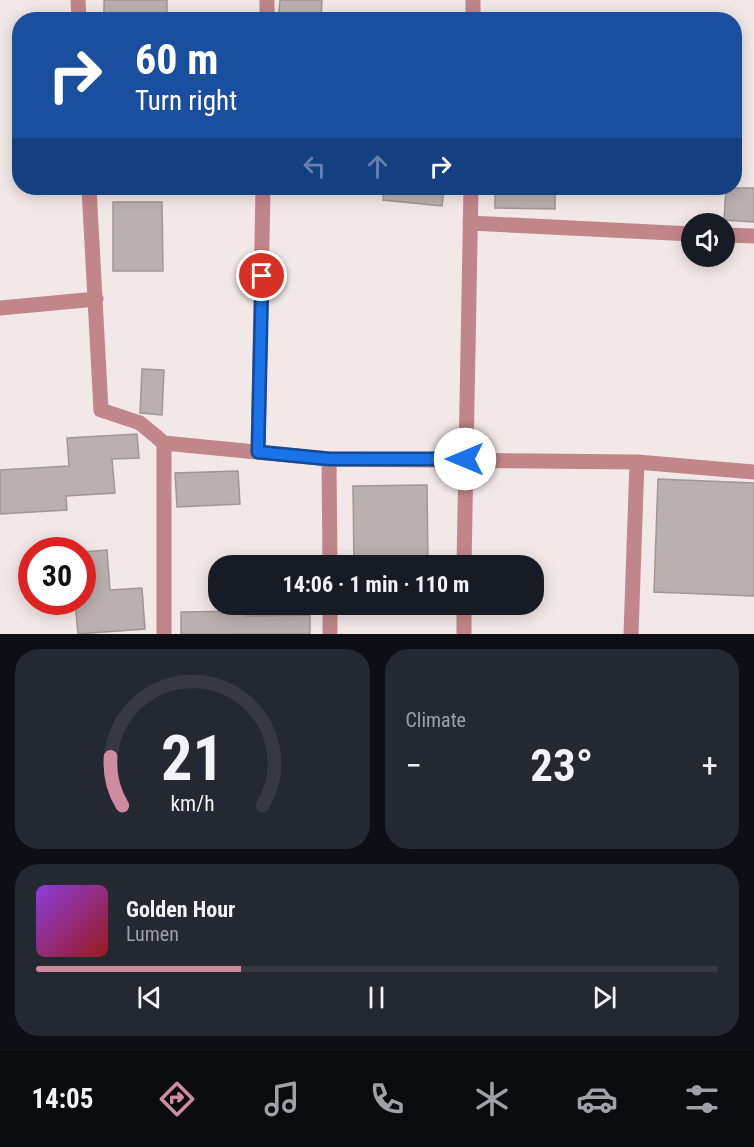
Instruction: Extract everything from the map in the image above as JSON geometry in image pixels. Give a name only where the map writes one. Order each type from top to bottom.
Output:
[{"type":"street","points":[[89,195],[101,410],[140,423],[164,442],[329,459],[637,462],[754,472]]},
{"type":"street","points":[[258,452],[263,195]]},
{"type":"street","points":[[464,555],[471,195]]},
{"type":"street","points":[[470,223],[681,233]]},
{"type":"street","points":[[735,236],[754,237]]},
{"type":"street","points":[[0,308],[96,299]]},
{"type":"street","points":[[164,442],[165,634]]},
{"type":"street","points":[[329,459],[330,555]]},
{"type":"street","points":[[631,634],[637,462]]},
{"type":"street","points":[[330,615],[330,634]]},
{"type":"street","points":[[464,615],[464,634]]},
{"type":"building","points":[[104,0],[167,0],[167,12],[104,12]]},
{"type":"building","points":[[280,0],[322,0],[321,12],[279,12]]},
{"type":"building","points":[[742,188],[754,188],[754,222],[735,221],[735,213],[724,213],[726,195],[742,195]]},
{"type":"building","points":[[383,195],[443,195],[442,206],[383,200]]},
{"type":"building","points":[[495,195],[555,195],[555,209],[495,208]]},
{"type":"building","points":[[113,202],[162,202],[163,271],[113,271]]},
{"type":"building","points":[[142,369],[164,370],[162,415],[140,413]]},
{"type":"building","points":[[137,434],[139,458],[112,459],[115,493],[66,496],[67,510],[0,514],[0,470],[69,466],[67,438]]},
{"type":"building","points":[[238,471],[240,504],[177,507],[175,473]]},
{"type":"building","points":[[658,479],[754,483],[754,596],[654,592]]},
{"type":"building","points":[[427,485],[428,555],[354,555],[353,486]]},
{"type":"building","points":[[107,550],[110,590],[142,588],[145,629],[78,634],[76,615],[96,615],[96,551]]},
{"type":"building","points":[[181,612],[208,612],[208,615],[246,616],[310,615],[310,634],[181,634]]},
{"type":"route","points":[[262,276],[258,452],[329,459],[465,459]]}]
